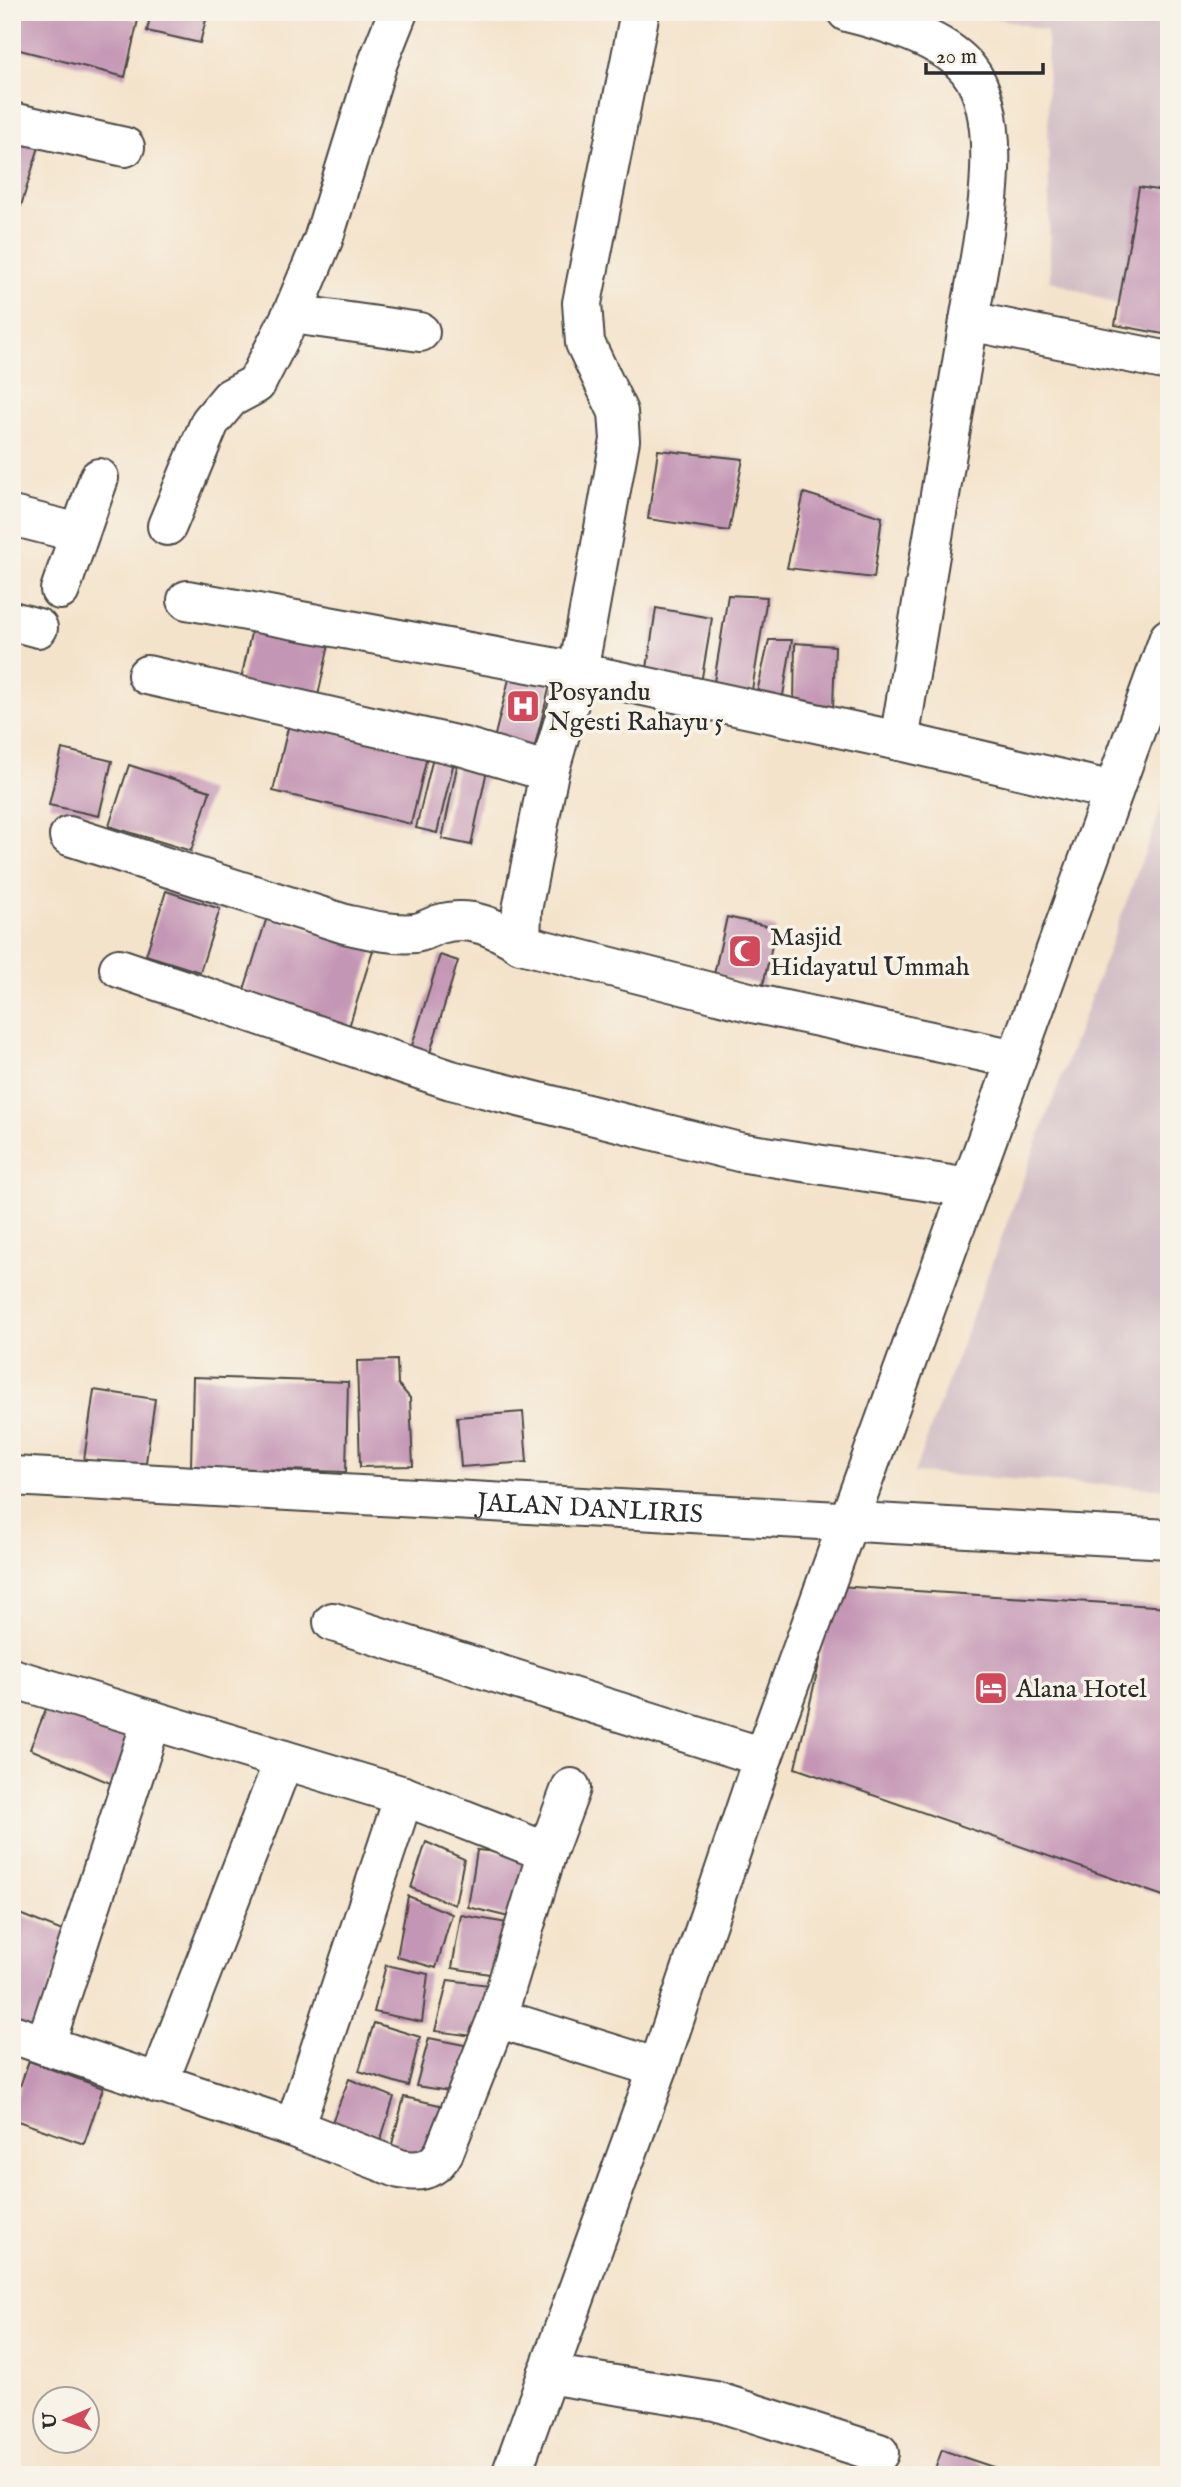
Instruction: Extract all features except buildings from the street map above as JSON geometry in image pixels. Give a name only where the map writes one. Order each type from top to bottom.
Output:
[{"type":"street","points":[[167,526],[210,422],[230,398],[256,384],[292,314],[323,240],[378,62],[398,12]]},
{"type":"street","points":[[521,944],[522,910],[549,772],[578,673],[620,440],[618,412],[585,343],[582,303],[640,12]]},
{"type":"street","points":[[847,12],[900,28],[958,58],[969,69],[979,87],[991,142],[991,169],[969,321],[899,741]]},
{"type":"street","points":[[12,122],[125,147]]},
{"type":"street","points":[[292,314],[420,332]]},
{"type":"street","points":[[969,321],[1169,361]]},
{"type":"street","points":[[60,590],[99,478]]},
{"type":"street","points":[[12,516],[79,533]]},
{"type":"street","points":[[187,600],[578,673],[899,741],[1113,792]]},
{"type":"street","points":[[511,2475],[658,2068],[763,1757],[1169,638]]},
{"type":"street","points":[[147,675],[464,747],[549,772]]},
{"type":"street","points":[[69,836],[345,924],[385,933],[417,933],[442,923],[479,922],[500,930],[521,944],[757,1004],[1016,1059]]},
{"type":"street","points":[[119,968],[451,1080],[739,1152],[968,1188]]},
{"type":"street","name":"JALAN DANLIRIS","points":[[12,1476],[1169,1539]]},
{"type":"street","points":[[333,1622],[763,1757]]},
{"type":"street","points":[[12,1678],[404,1796],[547,1852]]},
{"type":"street","points":[[152,1720],[29,2040],[294,2128],[400,2169],[413,2171],[429,2168],[436,2164],[444,2152],[498,2018],[547,1852],[571,1788]]},
{"type":"street","points":[[158,2084],[284,1760]]},
{"type":"street","points":[[294,2128],[404,1796]]},
{"type":"street","points":[[498,2018],[658,2068]]},
{"type":"street","points":[[547,2374],[715,2401],[879,2453]]},
{"type":"shaded area","points":[[973,12],[1169,12],[1169,321],[1050,280],[1047,31]]},
{"type":"shaded area","points":[[1169,787],[1169,1489],[914,1473]]},
{"type":"place","name":"Posyandu Ngesti Rahayu 5","points":[[523,706]]},
{"type":"place","name":"Masjid Hidayatul Ummah","points":[[745,951]]},
{"type":"place","name":"Alana Hotel","points":[[991,1688]]}]
